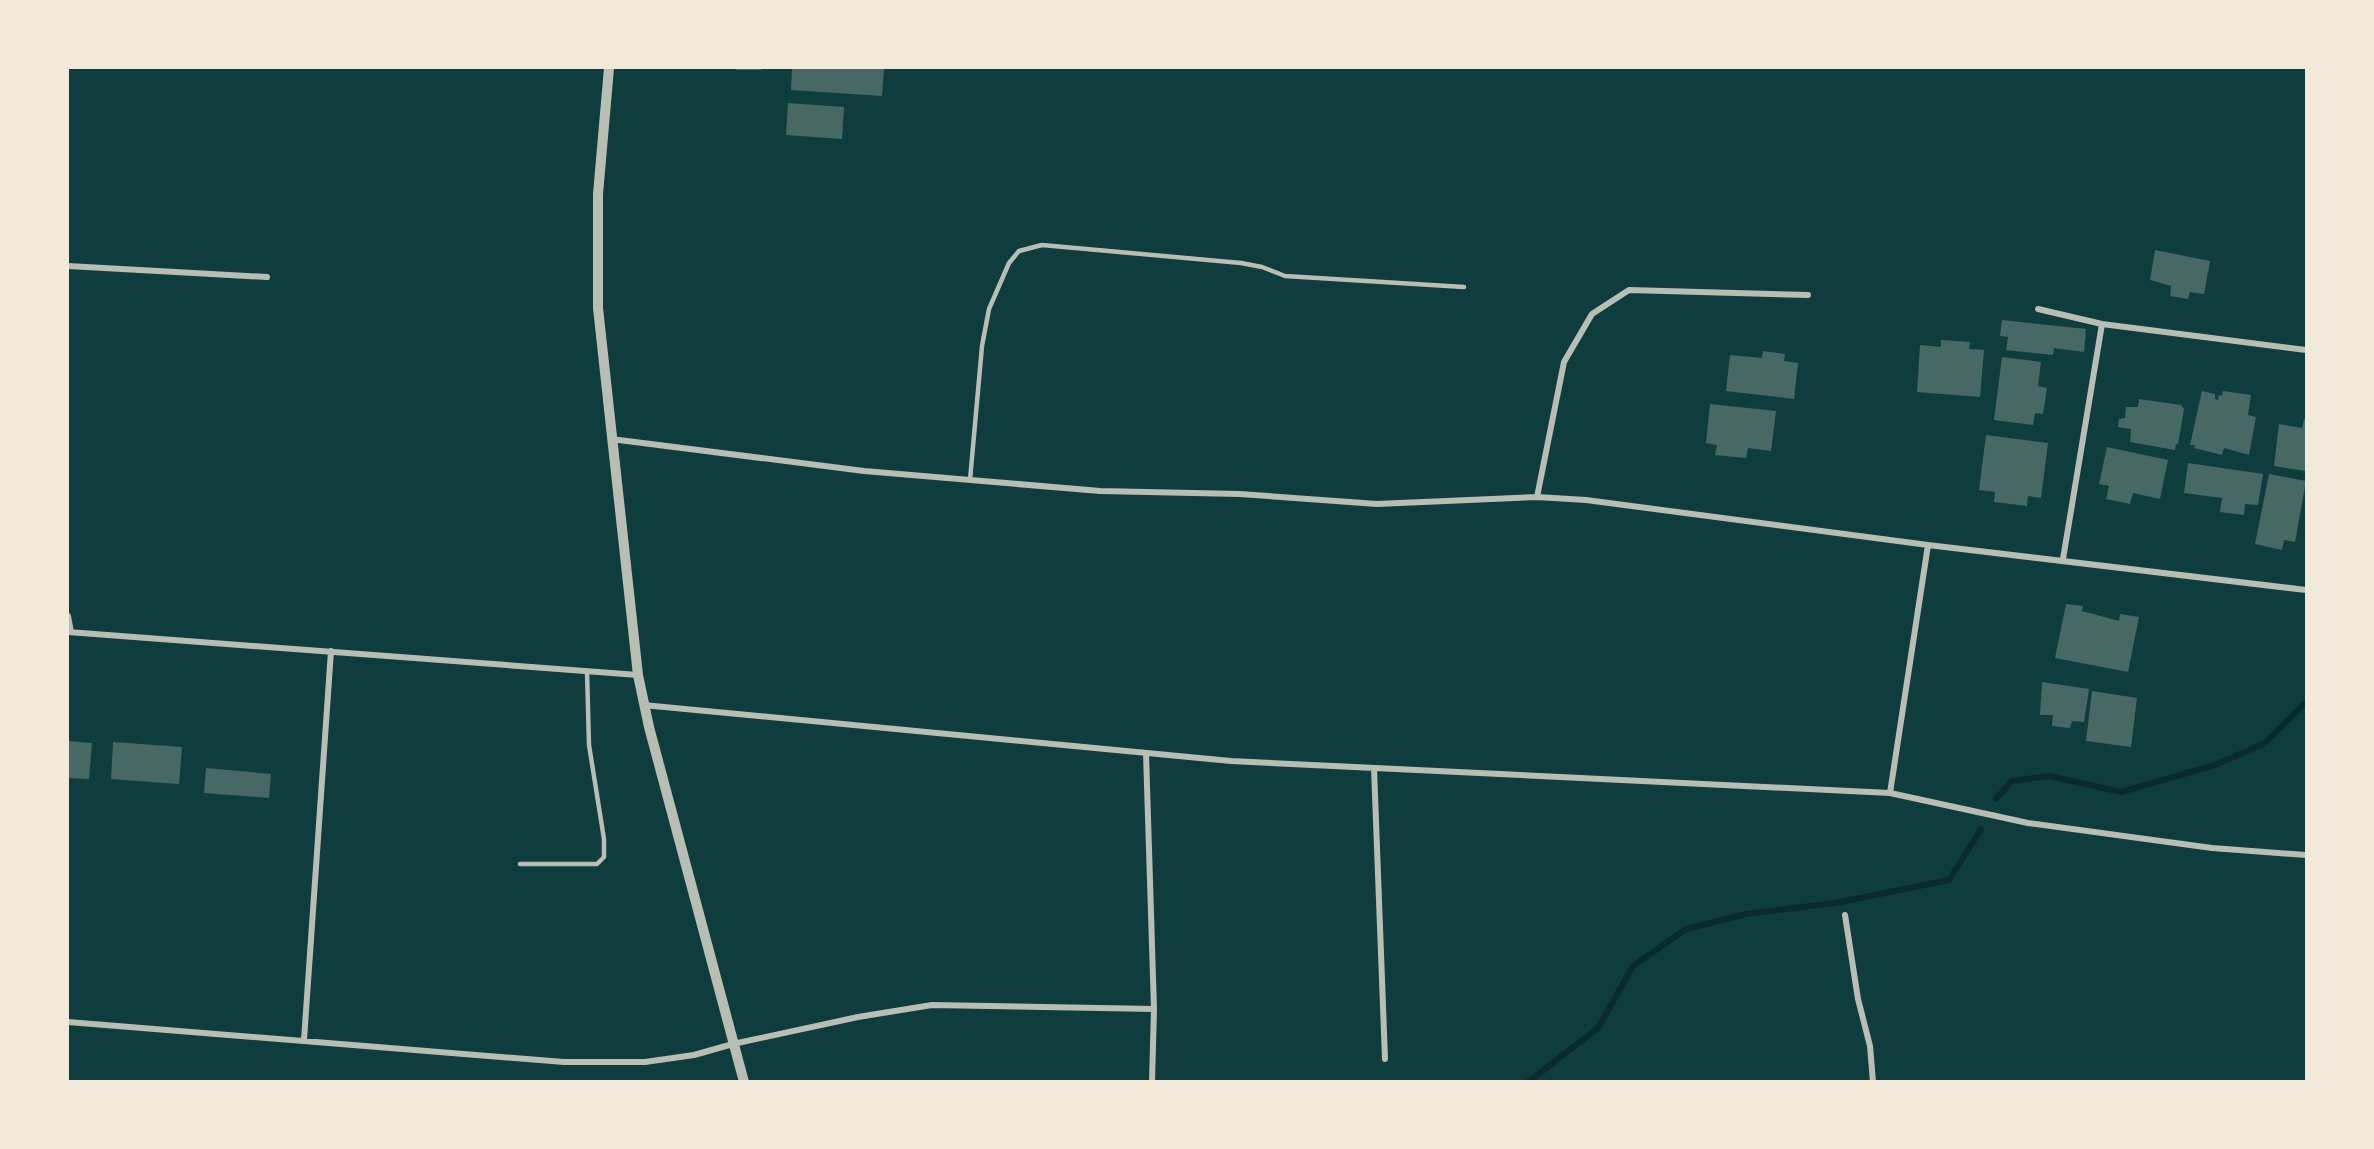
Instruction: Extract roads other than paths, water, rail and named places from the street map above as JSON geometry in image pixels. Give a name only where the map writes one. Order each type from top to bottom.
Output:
[{"type":"street","points":[[609,68],[598,194],[598,308],[638,675],[643,705],[744,1082]]},
{"type":"street","points":[[68,266],[267,277]]},
{"type":"street","points":[[1537,497],[1564,362],[1592,314],[1629,290],[1808,295]]},
{"type":"street","points":[[2038,309],[2102,324],[2307,350]]},
{"type":"street","points":[[2063,559],[2102,324]]},
{"type":"street","points":[[611,439],[864,471],[1100,491],[1240,494],[1377,504],[1537,497],[1586,500],[1928,545],[2063,559],[2307,590]]},
{"type":"street","points":[[1890,793],[1928,545]]},
{"type":"street","points":[[68,616],[69,632],[638,675]]},
{"type":"street","points":[[304,1040],[331,651]]},
{"type":"street","points":[[643,705],[1231,761],[1890,793],[2028,823],[2212,848],[2307,855]]},
{"type":"street","points":[[1146,753],[1154,1009],[1152,1082]]},
{"type":"street","points":[[1374,768],[1385,1059]]},
{"type":"street","points":[[1845,915],[1858,999],[1870,1046],[1873,1082]]},
{"type":"street","points":[[68,1022],[564,1062],[645,1062],[694,1055],[733,1044],[858,1017],[932,1005],[1154,1009]]},
{"type":"lane","points":[[970,480],[982,346],[989,309],[1009,263],[1019,251],[1042,244],[1241,263],[1262,267],[1285,276],[1464,287]]},
{"type":"lane","points":[[520,864],[597,864],[604,857],[606,848],[589,745],[587,671]]},
{"type":"waterway","points":[[1996,799],[2012,781],[2049,776],[2121,792],[2215,765],[2265,743],[2306,702]]},
{"type":"waterway","points":[[1528,1082],[1598,1028],[1633,966],[1686,929],[1746,914],[1835,903],[1949,880],[1981,829]]}]
